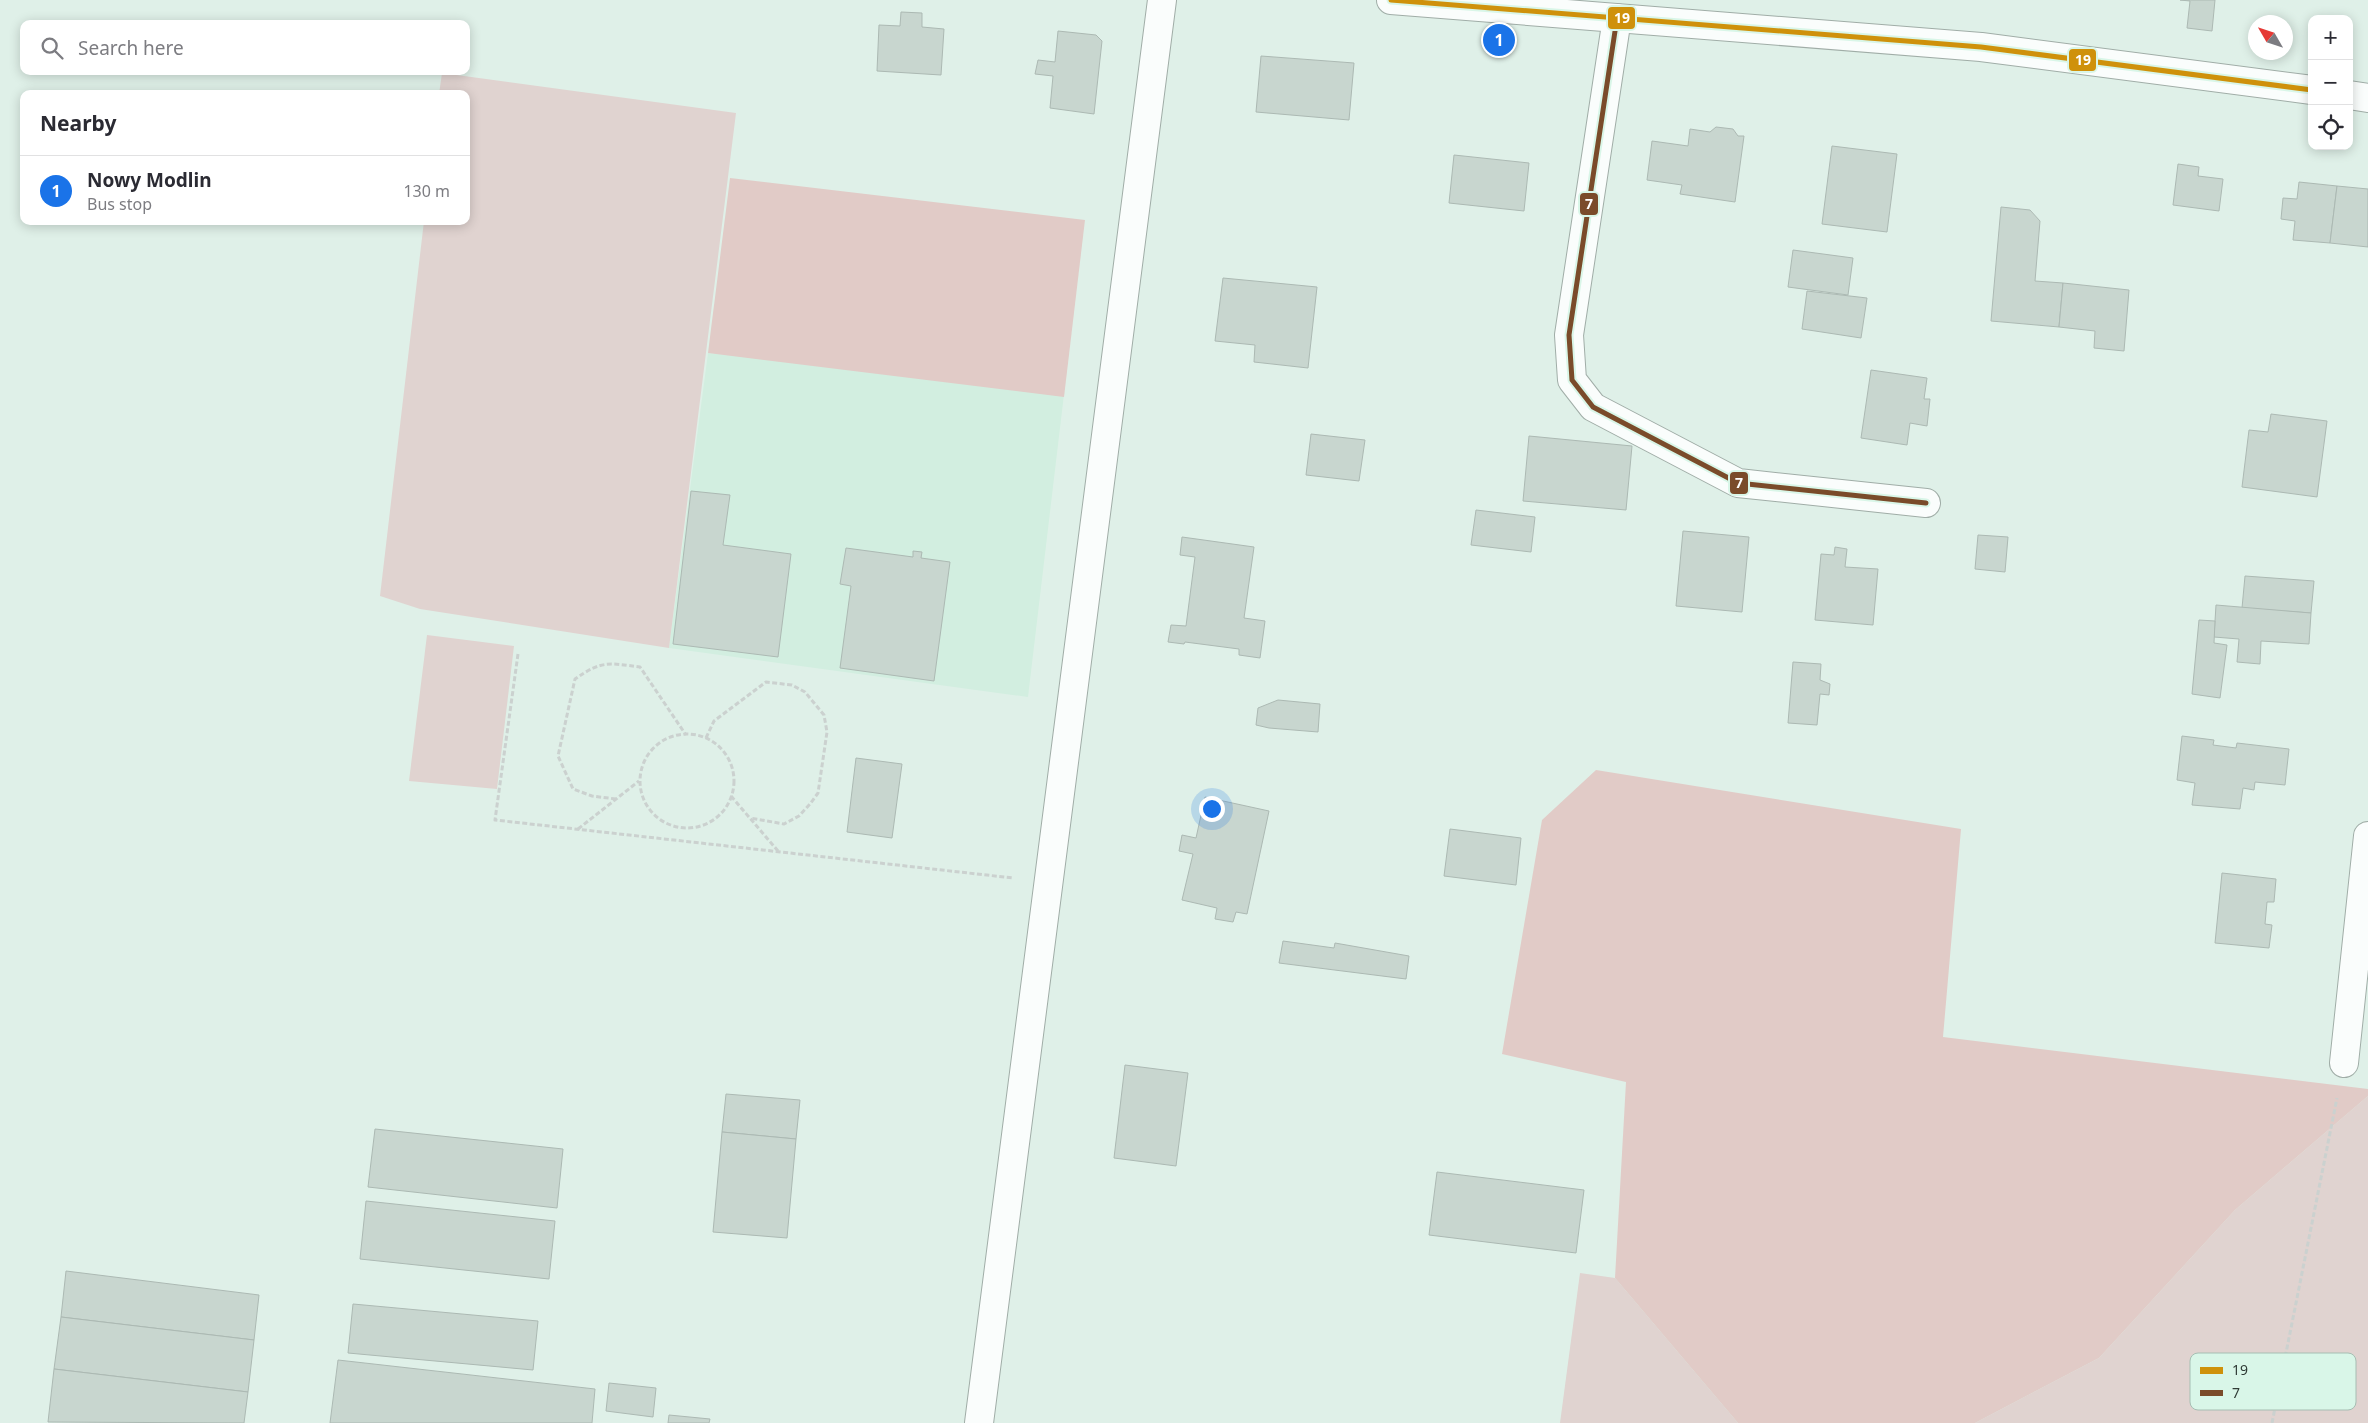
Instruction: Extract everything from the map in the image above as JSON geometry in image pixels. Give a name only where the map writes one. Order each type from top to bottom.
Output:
[{"type":"street","points":[[979,1423],[1162,0]]},
{"type":"street","points":[[1391,0],[1981,47],[2308,89]]},
{"type":"street","points":[[1617,18],[1569,335],[1572,380],[1593,407],[1738,483],[1926,503]]},
{"type":"street","points":[[2353,96],[2368,98]]},
{"type":"street","points":[[2344,1063],[2368,836]]},
{"type":"path","points":[[518,654],[495,820],[1048,882]]},
{"type":"path","points":[[616,800],[592,796],[573,789],[563,771],[558,756],[575,679],[591,668],[608,663],[640,667],[686,735]]},
{"type":"path","points":[[706,738],[714,721],[766,682],[792,685],[805,692],[824,715],[827,732],[818,793],[799,816],[784,824],[750,818]]},
{"type":"path","points":[[676,735],[706,738],[719,747],[728,759],[733,773],[731,796],[720,815],[707,824],[692,828],[677,827],[662,821],[650,811],[642,798],[639,781],[642,766],[650,752],[661,741],[676,735]]},
{"type":"path","points":[[577,829],[639,781]]},
{"type":"path","points":[[731,796],[778,852]]},
{"type":"path","points":[[2286,1353],[2344,1063]]},
{"type":"path","points":[[2272,1423],[2275,1410]]},
{"type":"shaded area","points":[[442,75],[457,75],[736,113],[669,648],[420,609],[380,596],[424,225],[470,225],[470,90],[440,90]]},
{"type":"shaded area","points":[[730,178],[1085,220],[1064,397],[708,353]]},
{"type":"shaded area","points":[[708,353],[1065,386],[1028,697],[669,648]]},
{"type":"shaded area","points":[[427,635],[514,646],[497,789],[409,781]]},
{"type":"shaded area","points":[[1596,770],[1961,829],[1943,1037],[2368,1089],[2368,1096],[2235,1210],[2099,1358],[1975,1423],[1738,1423],[1615,1278],[1626,1082],[1502,1054],[1542,820]]},
{"type":"shaded area","points":[[2368,1096],[2368,1423],[1975,1423],[2099,1358],[2235,1210]]},
{"type":"shaded area","points":[[1580,1273],[1615,1278],[1738,1423],[1560,1423]]},
{"type":"building","points":[[2180,0],[2215,0],[2212,31],[2187,28],[2190,1]]},
{"type":"building","points":[[901,12],[922,13],[922,27],[944,29],[941,75],[877,71],[879,25],[900,26]]},
{"type":"building","points":[[1058,31],[1096,35],[1102,41],[1094,114],[1050,108],[1053,76],[1035,74],[1038,60],[1055,62]]},
{"type":"building","points":[[1261,56],[1354,63],[1349,120],[1256,112]]},
{"type":"building","points":[[1716,127],[1733,129],[1738,136],[1744,136],[1735,202],[1680,194],[1682,185],[1647,180],[1652,141],[1688,146],[1690,129],[1710,132]]},
{"type":"building","points":[[1832,146],[1897,154],[1887,232],[1822,224]]},
{"type":"building","points":[[1454,155],[1529,163],[1524,211],[1449,203]]},
{"type":"building","points":[[2178,164],[2199,167],[2198,176],[2223,179],[2219,211],[2173,205]]},
{"type":"building","points":[[2299,182],[2337,186],[2330,243],[2293,240],[2295,221],[2281,219],[2283,198],[2297,199]]},
{"type":"building","points":[[2337,186],[2368,189],[2368,247],[2330,243]]},
{"type":"building","points":[[2001,207],[2030,210],[2040,221],[2035,281],[2063,283],[2059,327],[1991,321]]},
{"type":"building","points":[[1793,250],[1853,258],[1848,295],[1788,287]]},
{"type":"building","points":[[1223,278],[1317,287],[1308,368],[1254,362],[1255,345],[1215,341]]},
{"type":"building","points":[[2063,283],[2129,290],[2124,351],[2094,348],[2095,331],[2059,327]]},
{"type":"building","points":[[1807,291],[1867,298],[1861,338],[1802,329]]},
{"type":"building","points":[[1871,370],[1927,378],[1924,399],[1930,399],[1927,426],[1910,423],[1907,445],[1861,438]]},
{"type":"building","points":[[2271,414],[2327,421],[2317,497],[2242,487],[2249,430],[2268,432]]},
{"type":"building","points":[[1311,434],[1365,440],[1359,481],[1306,475]]},
{"type":"building","points":[[1529,436],[1632,446],[1626,510],[1523,501]]},
{"type":"building","points":[[691,491],[730,495],[723,545],[791,554],[778,657],[673,644]]},
{"type":"building","points":[[1476,510],[1535,517],[1531,552],[1471,545]]},
{"type":"building","points":[[1683,531],[1749,537],[1742,612],[1676,606]]},
{"type":"building","points":[[1978,535],[2008,537],[2005,572],[1975,569]]},
{"type":"building","points":[[1182,537],[1254,547],[1244,618],[1265,621],[1260,658],[1239,655],[1239,649],[1185,642],[1184,644],[1168,642],[1171,625],[1186,626],[1195,557],[1180,555]]},
{"type":"building","points":[[1835,547],[1847,549],[1845,567],[1878,569],[1873,625],[1815,620],[1821,554],[1834,555]]},
{"type":"building","points":[[846,548],[913,557],[913,551],[922,552],[921,558],[950,562],[934,681],[840,668],[851,586],[840,584]]},
{"type":"building","points":[[2245,576],[2314,581],[2311,613],[2242,608]]},
{"type":"building","points":[[2216,605],[2311,613],[2309,644],[2261,641],[2260,664],[2237,662],[2239,639],[2214,637]]},
{"type":"building","points":[[2199,620],[2215,621],[2214,643],[2227,645],[2220,698],[2192,694]]},
{"type":"building","points":[[1793,662],[1821,664],[1820,680],[1830,684],[1829,695],[1820,694],[1817,725],[1788,723]]},
{"type":"building","points":[[1278,700],[1320,704],[1318,732],[1269,728],[1256,725],[1258,708]]},
{"type":"building","points":[[2182,736],[2214,740],[2213,745],[2236,748],[2237,743],[2289,749],[2285,785],[2255,782],[2254,790],[2243,788],[2240,809],[2192,805],[2195,783],[2177,780]]},
{"type":"building","points":[[856,758],[902,764],[892,838],[847,832]]},
{"type":"building","points":[[1205,797],[1269,811],[1247,914],[1236,912],[1233,922],[1215,919],[1217,908],[1182,900],[1193,854],[1179,851],[1182,835],[1196,838]]},
{"type":"building","points":[[1450,829],[1521,838],[1516,885],[1444,876]]},
{"type":"building","points":[[2222,873],[2276,879],[2274,902],[2267,902],[2265,924],[2272,925],[2269,948],[2215,943]]},
{"type":"building","points":[[1283,941],[1334,948],[1335,943],[1409,956],[1406,979],[1279,963]]},
{"type":"building","points":[[1125,1065],[1188,1073],[1176,1166],[1114,1158]]},
{"type":"building","points":[[726,1094],[800,1100],[796,1139],[722,1132]]},
{"type":"building","points":[[375,1129],[563,1149],[557,1208],[368,1187]]},
{"type":"building","points":[[722,1132],[796,1139],[787,1238],[713,1232]]},
{"type":"building","points":[[1437,1172],[1584,1190],[1576,1253],[1429,1235]]},
{"type":"building","points":[[366,1201],[555,1221],[549,1279],[360,1259]]},
{"type":"building","points":[[66,1271],[259,1295],[254,1340],[61,1317]]},
{"type":"building","points":[[353,1304],[538,1321],[533,1370],[348,1353]]},
{"type":"building","points":[[61,1317],[254,1340],[248,1392],[54,1369]]},
{"type":"building","points":[[338,1360],[595,1389],[592,1423],[330,1423]]},
{"type":"building","points":[[54,1369],[248,1392],[244,1423],[48,1422]]},
{"type":"building","points":[[609,1383],[656,1388],[653,1417],[606,1411]]},
{"type":"building","points":[[669,1415],[710,1419],[709,1423],[668,1423]]},
{"type":"transit line","name":"19","points":[[1391,0],[1981,47],[2308,89]]},
{"type":"transit line","name":"7","points":[[1617,18],[1569,335],[1572,380],[1593,407],[1738,483],[1926,503]]},
{"type":"place","name":"Nowy Modlin","points":[[1499,40]]}]
